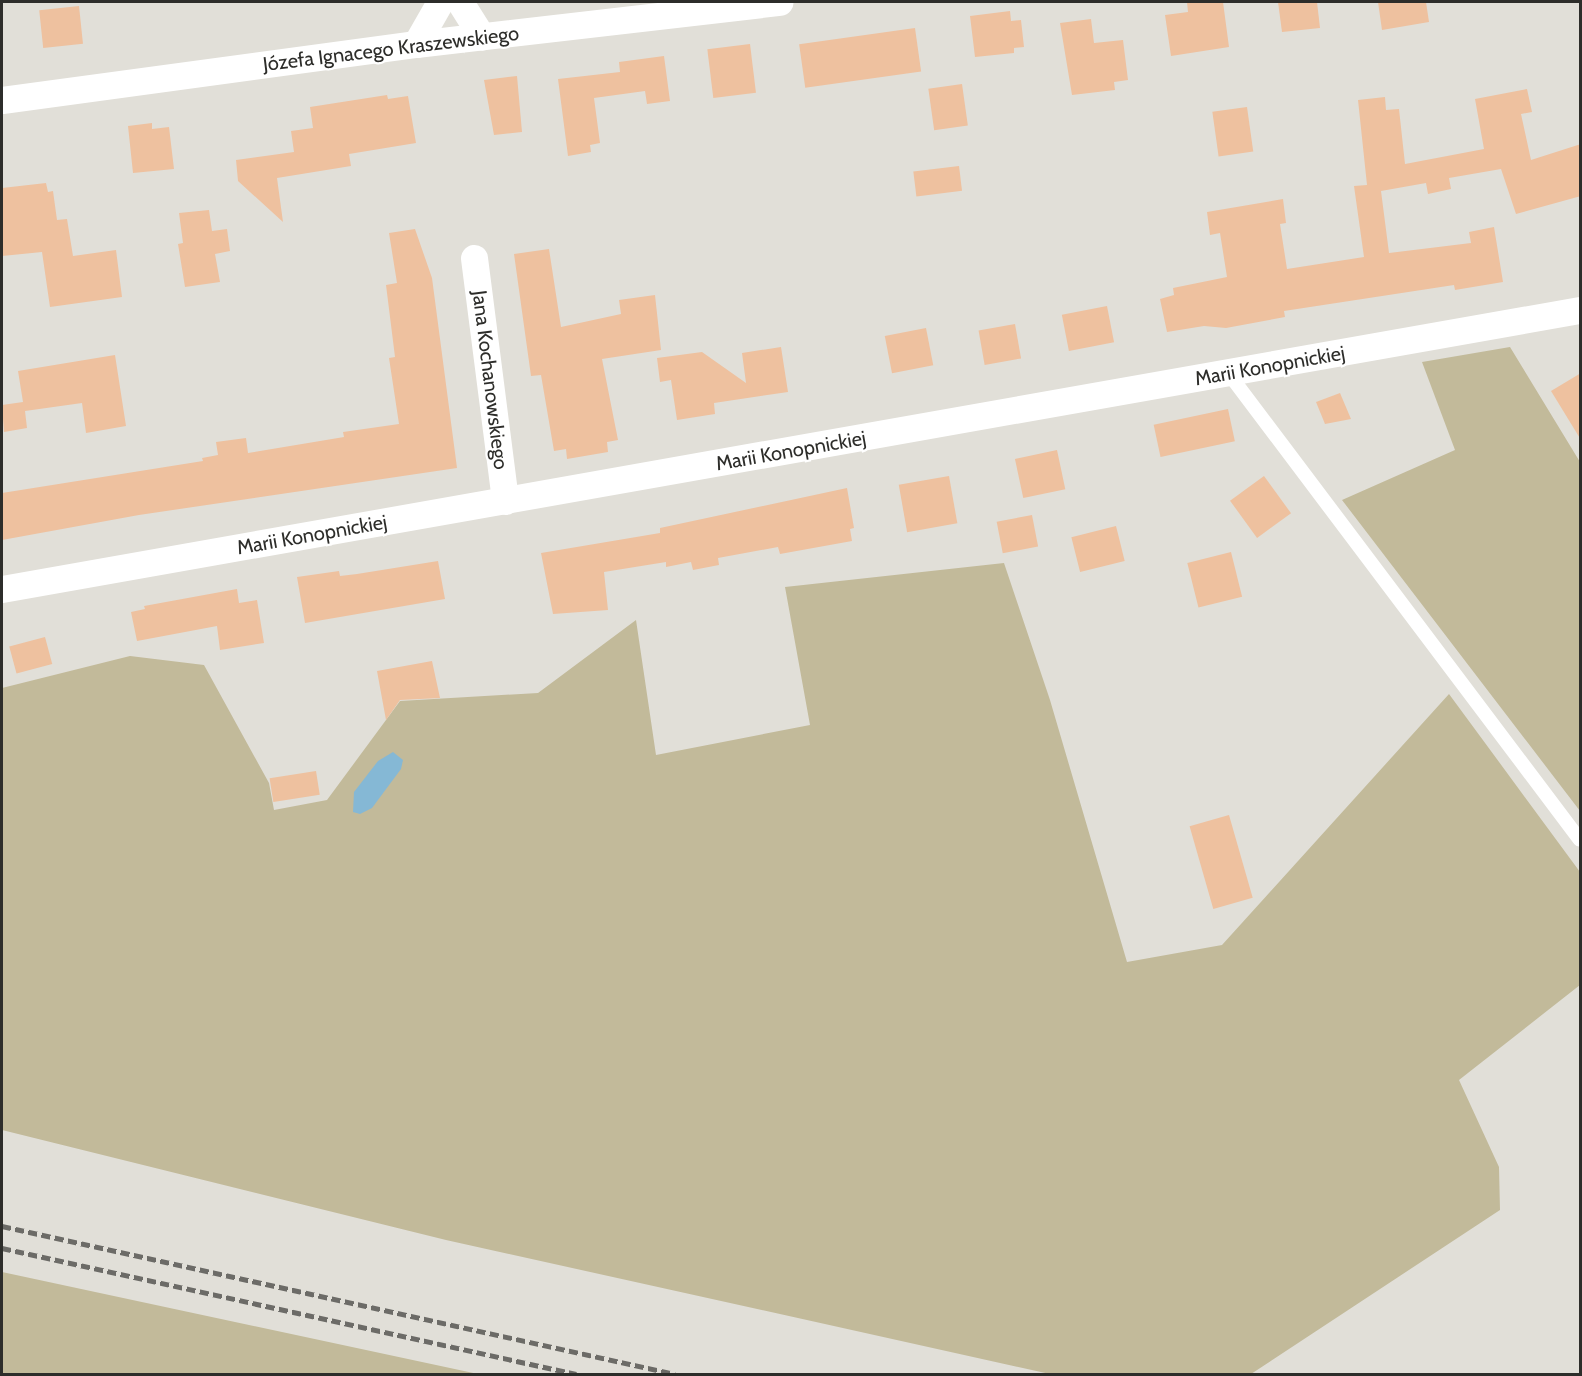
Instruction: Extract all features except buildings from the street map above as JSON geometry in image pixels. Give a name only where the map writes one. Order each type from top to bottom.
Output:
[{"type":"street","points":[[416,44],[440,2]]},
{"type":"street","points":[[460,2],[482,37]]},
{"type":"street","name":"Józefa Ignacego Kraszewskiego","points":[[2,100],[416,44],[780,2]]},
{"type":"street","name":"Jana Kochanowskiego","points":[[474,258],[505,501]]},
{"type":"street","name":"Marii Konopnickiej","points":[[2,589],[1581,310]]},
{"type":"lane","points":[[1229,374],[1581,840]]},
{"type":"shaded area","points":[[1510,347],[1580,462],[1580,811],[1342,500],[1455,450],[1422,362]]},
{"type":"shaded area","points":[[1004,563],[1050,700],[1127,962],[1222,945],[1449,694],[1580,872],[1580,985],[1459,1080],[1499,1167],[1500,1210],[1251,1374],[1050,1374],[446,1240],[2,1130],[2,688],[130,656],[204,665],[269,783],[274,810],[327,800],[400,701],[538,693],[636,620],[656,755],[810,725],[785,587]]},
{"type":"shaded area","points":[[2,1272],[478,1374],[2,1374]]},
{"type":"water","points":[[393,752],[403,760],[401,769],[372,808],[360,814],[353,812],[354,792],[378,761]]},
{"type":"railway","points":[[2,1226],[675,1374]]},
{"type":"railway","points":[[2,1248],[576,1374]]}]
